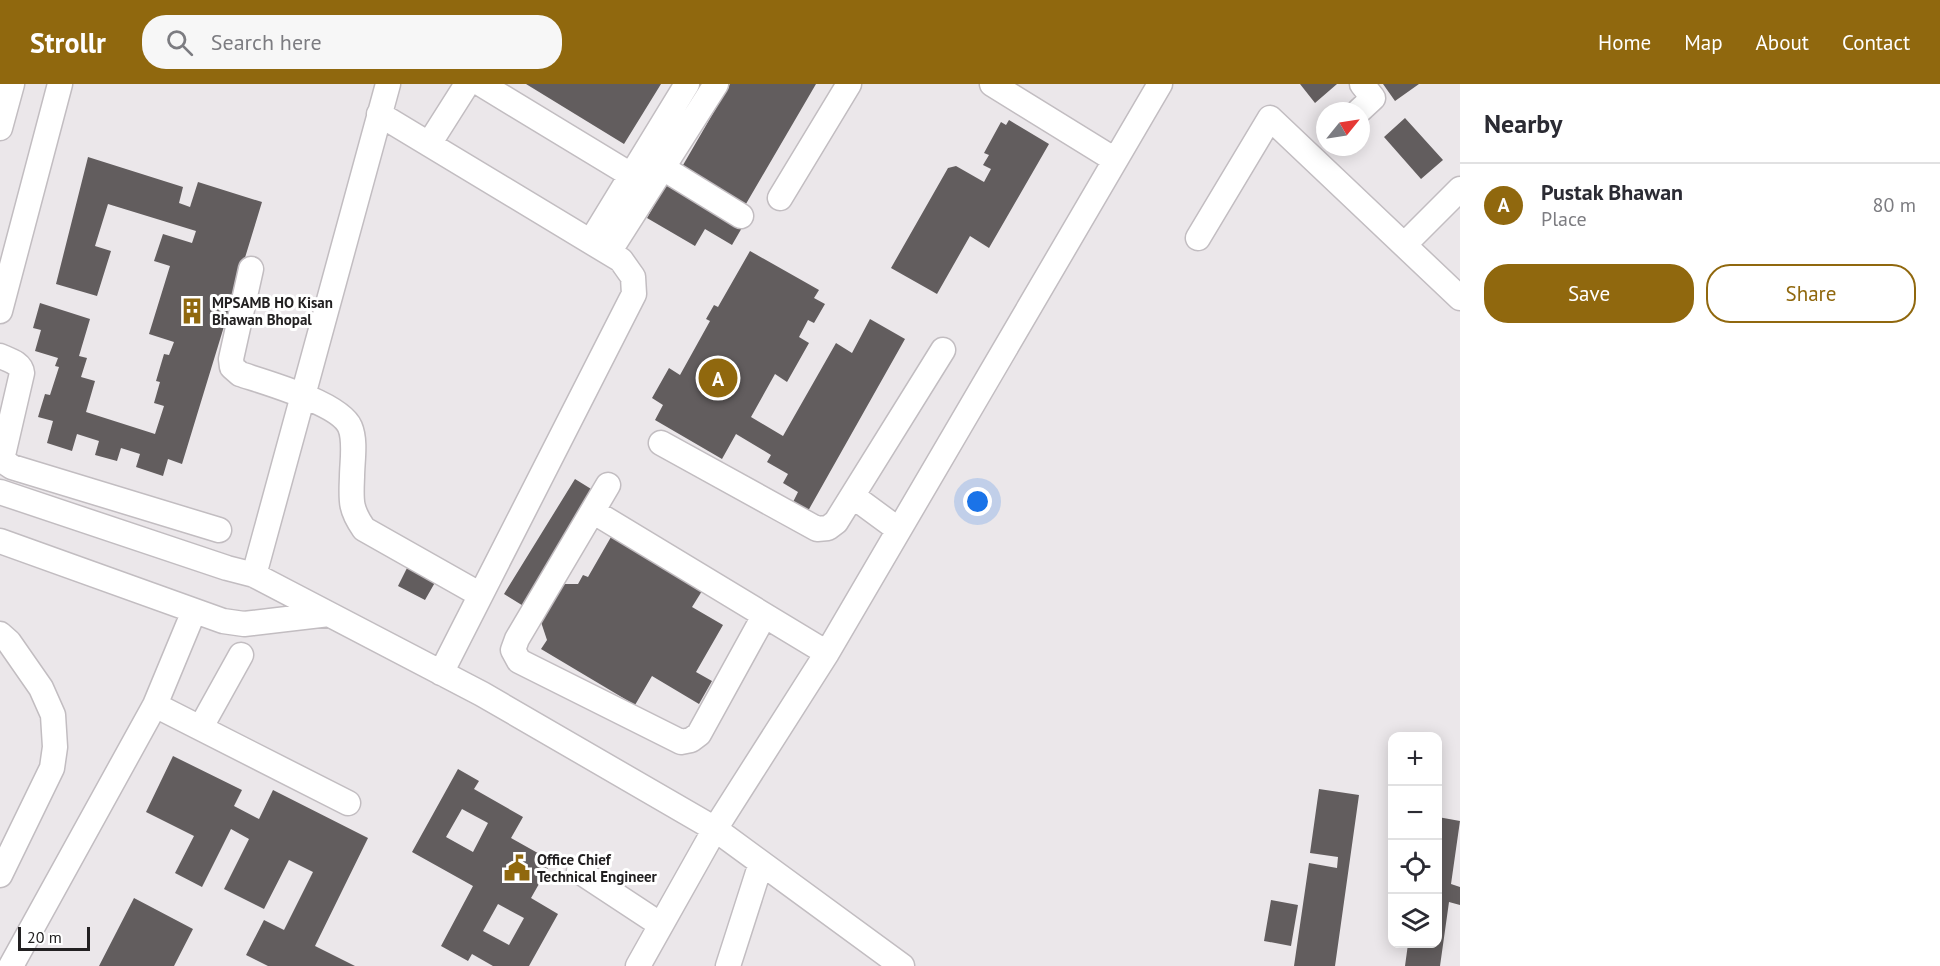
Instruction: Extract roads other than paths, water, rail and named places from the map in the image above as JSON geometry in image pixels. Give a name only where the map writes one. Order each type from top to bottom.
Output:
[{"type":"street","points":[[0,128],[12,84]]},
{"type":"street","points":[[0,311],[6,263],[60,84]]},
{"type":"street","points":[[254,575],[388,84]]},
{"type":"street","points":[[429,144],[467,84]]},
{"type":"street","points":[[481,84],[631,175]]},
{"type":"street","points":[[600,247],[631,175],[687,84]]},
{"type":"street","points":[[600,247],[663,168],[716,84]]},
{"type":"street","points":[[780,198],[849,84]]},
{"type":"street","points":[[992,84],[1115,160]]},
{"type":"street","points":[[638,966],[715,829],[827,653],[1160,84]]},
{"type":"street","points":[[1362,84],[1373,98],[1369,102]]},
{"type":"street","points":[[379,114],[621,260],[633,277],[634,294],[479,594],[441,673]]},
{"type":"street","points":[[1198,237],[1270,118],[1316,150]]},
{"type":"street","points":[[1323,156],[1404,245],[1460,298]]},
{"type":"street","points":[[663,168],[741,216]]},
{"type":"street","points":[[1404,245],[1460,189]]},
{"type":"street","points":[[251,269],[231,358],[232,367],[240,374],[303,395],[341,416],[350,425],[353,437],[351,499],[354,515],[364,529],[479,594]]},
{"type":"street","points":[[661,443],[817,529],[828,528],[836,522],[854,497],[943,350]]},
{"type":"street","points":[[0,356],[22,368],[3,455],[6,463],[219,530]]},
{"type":"street","points":[[608,485],[517,639],[513,650],[519,661],[681,742],[691,740],[699,734],[764,616]]},
{"type":"street","points":[[0,492],[254,575],[482,694],[715,829],[902,966]]},
{"type":"street","points":[[854,497],[899,530]]},
{"type":"street","points":[[594,512],[827,653]]},
{"type":"street","points":[[0,541],[223,621],[244,624],[329,614]]},
{"type":"street","points":[[11,966],[155,705],[194,611]]},
{"type":"street","points":[[0,634],[9,642],[41,688],[53,716],[55,747],[52,768],[0,874]]},
{"type":"street","points":[[201,727],[241,655]]},
{"type":"street","points":[[155,705],[348,803]]},
{"type":"street","points":[[728,966],[760,863]]},
{"type":"street","points":[[579,872],[661,925]]},
{"type":"place","name":"MPSAMB HO Kisan Bhawan Bhopal","points":[[192,311]]},
{"type":"place","name":"Pustak Bhawan","points":[[718,378]]},
{"type":"place","name":"Office Chief Technical Engineer","points":[[517,868]]}]
